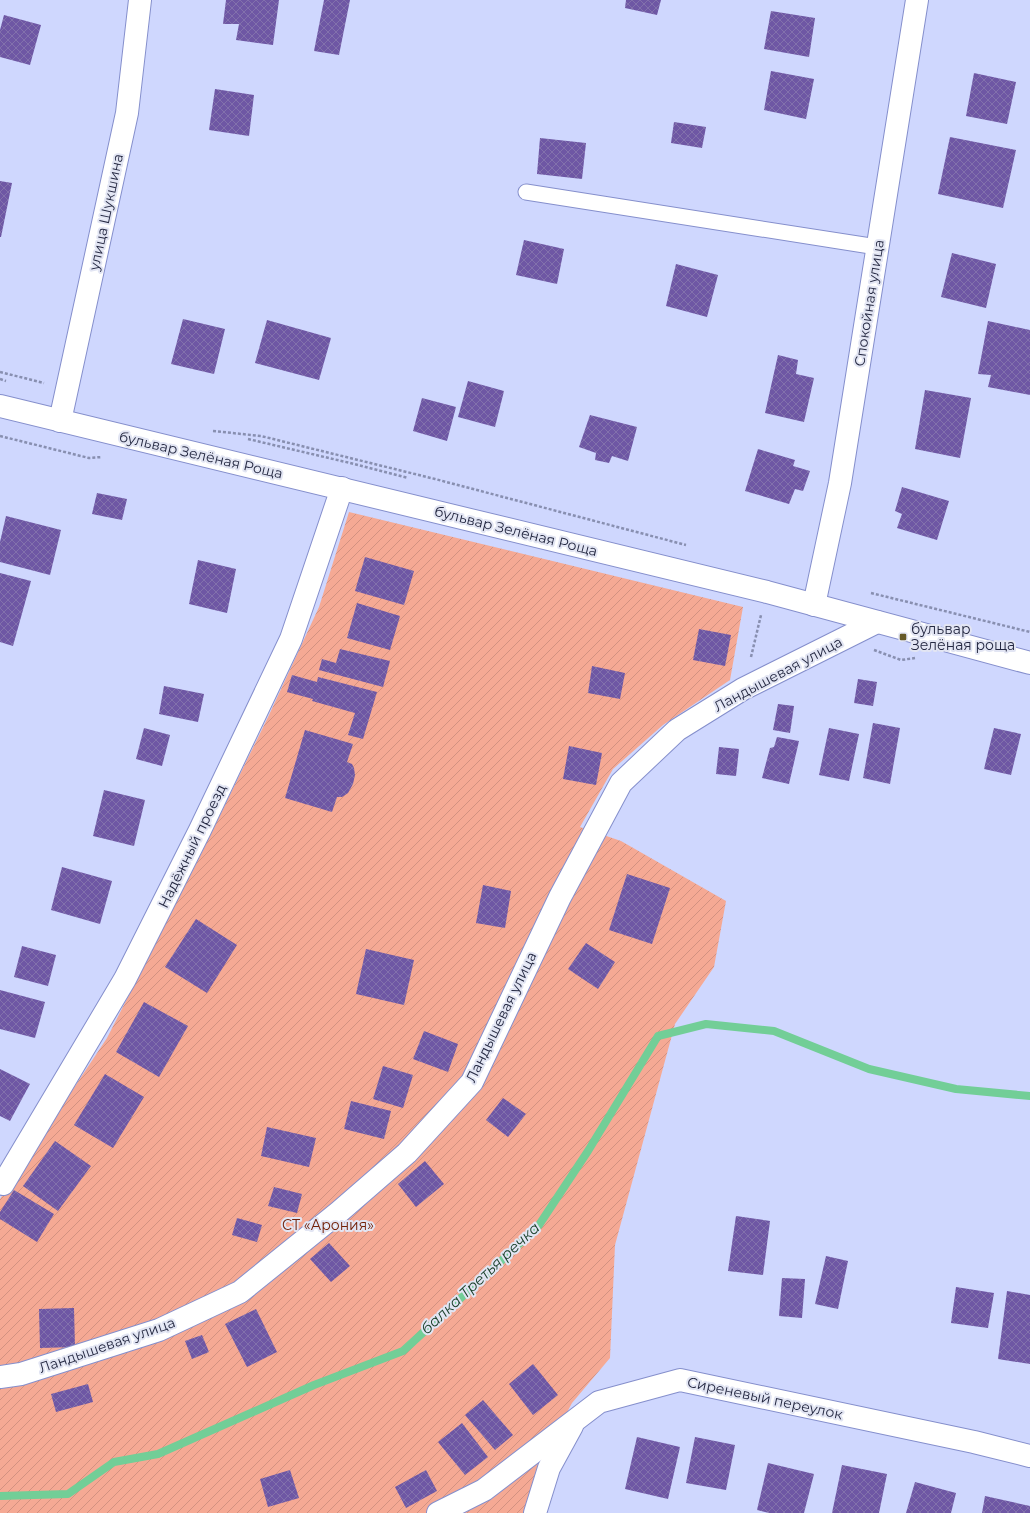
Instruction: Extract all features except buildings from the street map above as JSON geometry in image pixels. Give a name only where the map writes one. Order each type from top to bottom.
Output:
[{"type":"street","name":"улица Шукшина","points":[[60,421],[128,113],[140,0]]},
{"type":"street","name":"Спокойная улица","points":[[814,605],[840,483],[917,0]]},
{"type":"street","name":"бульвар Зелёная Роща","points":[[1,407],[342,488],[766,592],[1030,663]]},
{"type":"street","name":"Надёжный проезд","points":[[3,1184],[126,979],[200,830],[291,639],[342,488]]},
{"type":"street","name":"Ландышевая улица","points":[[0,1377],[21,1374],[159,1330],[240,1292],[339,1212],[407,1152],[472,1082],[560,897],[621,783],[677,730],[743,689],[877,622]]},
{"type":"street","name":"Сиреневый переулок","points":[[438,1513],[484,1490],[599,1402],[680,1380],[974,1442],[1030,1456]]},
{"type":"street","points":[[535,1513],[549,1468],[576,1420]]},
{"type":"lane","points":[[526,192],[877,247]]},
{"type":"path","points":[[0,372],[67,388]]},
{"type":"path","points":[[208,430],[261,436],[435,479],[688,546]]},
{"type":"path","points":[[743,689],[766,592]]},
{"type":"path","points":[[867,592],[1030,632]]},
{"type":"green space","name":"СТ «Арония»","points":[[349,512],[743,607],[730,680],[663,725],[613,769],[580,827],[621,841],[726,901],[714,967],[675,1024],[615,1245],[610,1358],[572,1403],[536,1470],[532,1503],[528,1513],[0,1513],[0,1199],[107,1038],[200,856],[269,715],[319,607]]},
{"type":"waterway","name":"балка Третья речка","points":[[0,1496],[68,1494],[114,1462],[158,1454],[314,1385],[403,1351],[539,1225],[588,1151],[658,1036],[706,1024],[774,1031],[869,1069],[956,1089],[1030,1096]]},
{"type":"place","name":"бульвар Зелёная роща","points":[[903,637]]}]
